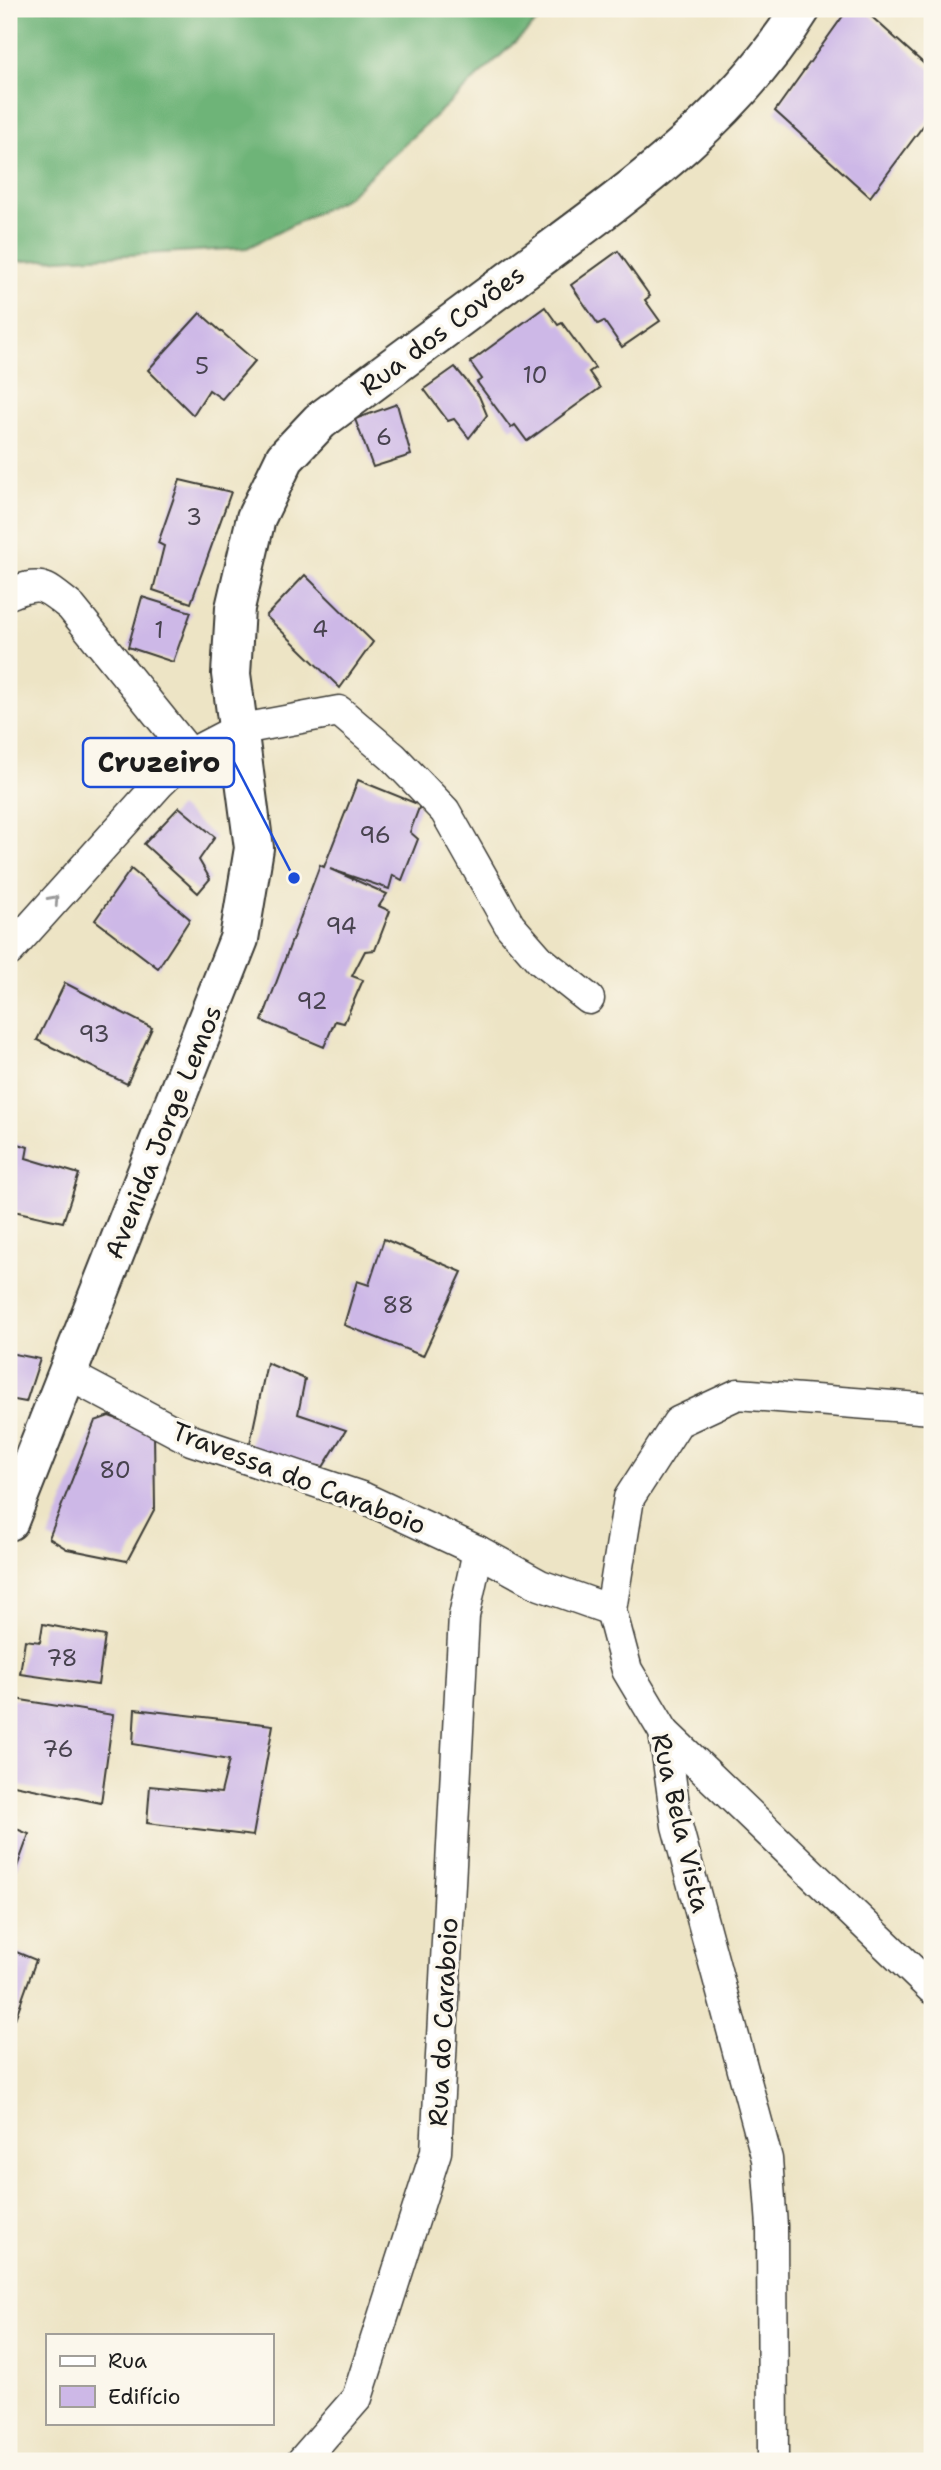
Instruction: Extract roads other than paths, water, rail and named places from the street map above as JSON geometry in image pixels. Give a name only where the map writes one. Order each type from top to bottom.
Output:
[{"type":"street","name":"Rua dos Covões","points":[[236,730],[231,674],[235,608],[256,518],[285,458],[320,421],[624,196],[688,142],[743,87],[801,9]]},
{"type":"street","points":[[9,594],[30,585],[50,589],[71,607],[190,754]]},
{"type":"street","points":[[9,951],[159,784],[190,754],[236,730],[339,712],[393,757],[445,811],[510,926],[540,960],[589,999]]},
{"type":"street","name":"Avenida Jorge Lemos","points":[[9,1521],[239,939],[254,848],[236,730]]},
{"type":"street","name":"Travessa do Caraboio","points":[[67,1374],[191,1440],[364,1498],[478,1551],[541,1585],[611,1610]]},
{"type":"street","name":"Rua Bela Vista","points":[[773,2461],[772,2226],[767,2159],[677,1826],[664,1732],[627,1670],[611,1610],[629,1498],[678,1422],[738,1395],[932,1409]]},
{"type":"street","name":"Rua do Caraboio","points":[[302,2461],[357,2398],[436,2152],[464,1616],[478,1551]]},
{"type":"street","points":[[664,1732],[932,1989]]},
{"type":"place","name":"Cruzeiro","points":[[294,878]]}]
